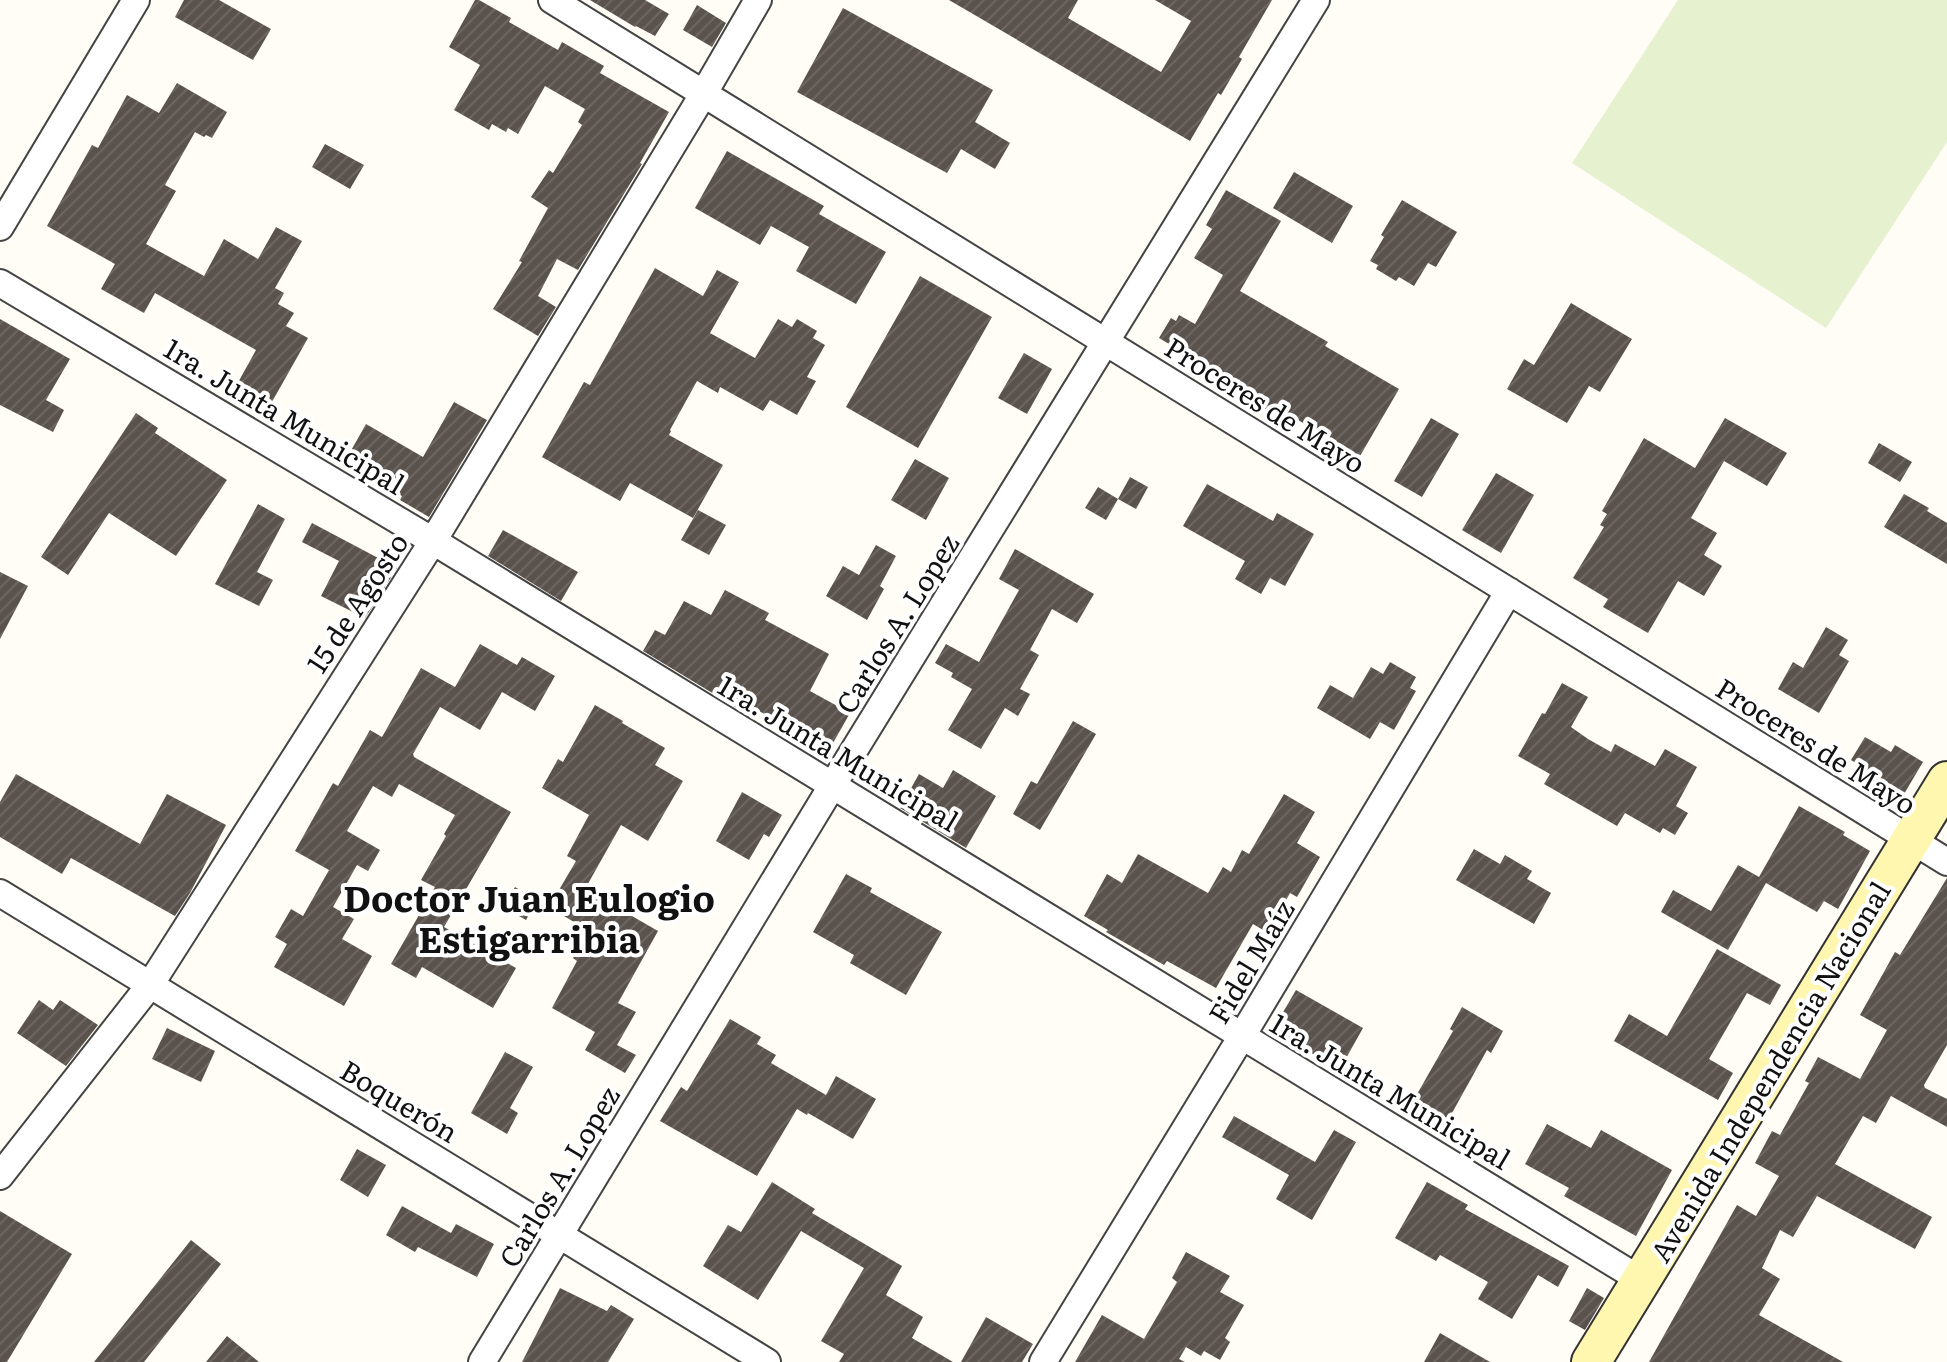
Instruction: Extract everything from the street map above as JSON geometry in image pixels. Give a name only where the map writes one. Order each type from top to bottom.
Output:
[{"type":"main road","name":"Avenida Independencia Nacional","points":[[1591,1362],[1947,781]]},
{"type":"street","points":[[0,227],[136,0]]},
{"type":"street","name":"Proceres de Mayo","points":[[552,0],[1947,862]]},
{"type":"street","name":"15 de Agosto","points":[[0,1176],[150,985],[433,541],[758,0]]},
{"type":"street","name":"Carlos A. Lopez","points":[[482,1362],[1316,0]]},
{"type":"street","name":"1ra. Junta Municipal","points":[[0,283],[433,541],[1641,1280]]},
{"type":"street","name":"Fidel Maíz","points":[[1043,1362],[1509,591]]},
{"type":"street","name":"Boquerón","points":[[0,893],[767,1362]]},
{"type":"green space","points":[[1678,0],[1947,0],[1947,142],[1826,328],[1572,163]]},
{"type":"building","points":[[184,0],[219,0],[271,29],[253,60],[175,17]]},
{"type":"building","points":[[475,0],[511,18],[509,22],[558,50],[562,42],[604,66],[600,73],[669,112],[642,164],[578,270],[557,259],[538,296],[556,307],[538,336],[493,309],[522,262],[519,261],[548,208],[531,197],[549,170],[553,173],[582,125],[578,122],[585,109],[545,86],[518,134],[508,128],[506,132],[492,124],[489,130],[454,110],[480,65],[449,47]]},
{"type":"building","points":[[590,0],[645,0],[669,14],[655,36]]},
{"type":"building","points":[[949,0],[1078,0],[1068,18],[1161,72],[1191,21],[1155,0],[1272,0],[1239,57],[1242,59],[1190,141]]},
{"type":"building","points":[[697,5],[726,23],[712,47],[683,30]]},
{"type":"building","points":[[843,8],[993,90],[975,122],[1010,143],[995,169],[961,149],[947,173],[797,92]]},
{"type":"building","points":[[177,83],[227,112],[212,138],[195,132],[165,185],[176,191],[146,244],[204,276],[224,239],[258,259],[276,227],[302,241],[275,288],[284,293],[278,304],[294,313],[286,326],[308,338],[264,416],[230,397],[256,350],[155,293],[144,313],[101,289],[115,264],[47,226],[92,145],[98,148],[127,95],[159,113]]},
{"type":"building","points":[[325,144],[364,165],[350,189],[312,167]]},
{"type":"building","points":[[727,151],[824,206],[819,214],[886,252],[856,304],[796,271],[809,247],[771,226],[760,245],[695,208]]},
{"type":"building","points":[[1294,172],[1353,206],[1332,243],[1273,208]]},
{"type":"building","points":[[1226,190],[1281,221],[1240,291],[1328,342],[1325,346],[1399,389],[1360,456],[1286,413],[1283,419],[1245,397],[1248,391],[1159,338],[1171,318],[1176,321],[1179,315],[1195,324],[1223,275],[1194,258],[1212,229],[1206,225]]},
{"type":"building","points":[[1402,200],[1457,232],[1436,267],[1428,263],[1414,286],[1399,277],[1396,281],[1376,269],[1378,265],[1370,261]]},
{"type":"building","points":[[655,268],[703,296],[717,270],[739,282],[710,333],[755,358],[778,319],[792,327],[797,319],[817,331],[813,338],[825,345],[807,377],[816,381],[797,415],[770,400],[763,411],[720,387],[718,393],[697,381],[669,435],[723,465],[693,518],[630,483],[620,501],[542,457],[584,382],[590,385]]},
{"type":"building","points":[[920,276],[992,317],[918,448],[846,407]]},
{"type":"building","points":[[1571,303],[1632,339],[1600,392],[1589,386],[1567,423],[1507,389],[1524,359],[1534,365]]},
{"type":"building","points":[[0,319],[70,359],[46,400],[64,410],[53,432],[0,405]]},
{"type":"building","points":[[1024,353],[1052,369],[1027,414],[998,398]]},
{"type":"building","points":[[454,402],[487,420],[429,517],[400,500],[402,496],[344,463],[366,424],[423,457]]},
{"type":"building","points":[[136,413],[158,428],[155,433],[227,480],[176,556],[109,513],[68,575],[41,557]]},
{"type":"building","points":[[1431,418],[1459,434],[1422,497],[1394,481]]},
{"type":"building","points":[[1725,418],[1787,453],[1767,486],[1724,461],[1691,518],[1717,533],[1704,555],[1722,566],[1704,596],[1678,581],[1648,633],[1603,607],[1608,599],[1573,578],[1604,527],[1600,525],[1607,514],[1602,511],[1644,438],[1695,468]]},
{"type":"building","points":[[1879,443],[1912,462],[1900,482],[1868,463]]},
{"type":"building","points":[[915,459],[949,478],[926,520],[891,500]]},
{"type":"building","points":[[1496,473],[1534,495],[1501,553],[1462,530]]},
{"type":"building","points":[[1130,477],[1148,487],[1136,509],[1118,499]]},
{"type":"building","points":[[1207,484],[1273,521],[1277,513],[1314,534],[1285,586],[1270,578],[1261,594],[1235,579],[1245,561],[1183,526]]},
{"type":"building","points":[[1098,487],[1118,499],[1106,520],[1085,508]]},
{"type":"building","points":[[1904,494],[1947,523],[1947,564],[1884,527]]},
{"type":"building","points":[[258,504],[285,519],[257,572],[273,580],[259,606],[215,584]]},
{"type":"building","points":[[698,510],[726,525],[709,555],[681,540]]},
{"type":"building","points":[[312,523],[397,568],[365,618],[321,596],[339,561],[302,542]]},
{"type":"building","points":[[503,530],[578,572],[561,601],[488,556]]},
{"type":"building","points":[[876,545],[896,556],[880,586],[884,589],[867,620],[826,596],[843,566],[859,575]]},
{"type":"building","points":[[1015,549],[1094,594],[1077,623],[1052,609],[1030,650],[1039,655],[1020,689],[1030,694],[1018,716],[1005,708],[981,749],[948,730],[972,689],[935,663],[946,644],[979,662],[1019,590],[999,579]]},
{"type":"building","points":[[0,572],[28,586],[0,639]]},
{"type":"building","points":[[725,590],[769,613],[765,620],[829,654],[810,691],[850,713],[824,759],[785,738],[790,728],[746,704],[742,711],[643,651],[655,630],[665,635],[684,601],[711,615]]},
{"type":"building","points":[[1826,627],[1848,640],[1839,655],[1849,661],[1819,713],[1778,689],[1793,662],[1803,668]]},
{"type":"building","points":[[480,644],[517,665],[522,657],[555,676],[535,711],[502,692],[480,730],[440,707],[413,754],[511,812],[444,927],[516,968],[493,1008],[422,967],[416,978],[391,964],[435,887],[421,880],[455,815],[399,784],[392,797],[373,786],[347,831],[380,850],[368,871],[357,865],[333,907],[354,919],[342,939],[372,956],[344,1006],[274,967],[287,944],[275,937],[291,909],[303,916],[329,870],[295,851],[333,783],[338,786],[370,730],[382,737],[421,668],[455,687]]},
{"type":"building","points":[[1390,662],[1416,677],[1410,688],[1416,691],[1394,730],[1380,722],[1370,739],[1317,708],[1330,685],[1353,698],[1371,667],[1383,674]]},
{"type":"building","points":[[1562,683],[1588,697],[1571,727],[1588,739],[1611,752],[1615,744],[1655,766],[1665,749],[1697,767],[1676,806],[1688,813],[1675,835],[1663,828],[1660,833],[1625,813],[1617,826],[1544,784],[1550,774],[1518,756]]},
{"type":"building","points":[[595,705],[665,748],[655,765],[683,781],[648,841],[621,825],[585,889],[658,931],[618,1003],[636,1012],[617,1045],[636,1055],[625,1073],[585,1050],[595,1032],[552,1008],[577,961],[573,958],[577,951],[570,947],[573,942],[565,938],[574,922],[549,907],[576,861],[567,856],[589,815],[542,788],[558,759],[563,762]]},
{"type":"building","points":[[1073,721],[1096,734],[1040,830],[1013,814],[1031,781],[1037,784]]},
{"type":"building","points":[[1865,737],[1891,752],[1895,745],[1923,762],[1904,794],[1851,760]]},
{"type":"building","points":[[953,770],[996,796],[966,848],[900,808],[919,774],[943,788]]},
{"type":"building","points":[[16,774],[140,844],[167,794],[226,825],[175,916],[71,858],[62,874],[0,837],[0,802]]},
{"type":"building","points":[[742,792],[782,815],[769,837],[764,834],[749,860],[716,841]]},
{"type":"building","points":[[1284,794],[1315,812],[1297,843],[1320,857],[1297,897],[1290,893],[1268,933],[1253,924],[1216,988],[1167,961],[1164,965],[1084,916],[1107,874],[1122,883],[1138,854],[1208,893],[1223,867],[1231,872],[1242,850],[1249,854]]},
{"type":"building","points":[[1799,806],[1845,832],[1843,835],[1870,851],[1838,909],[1824,901],[1817,912],[1766,883],[1728,950],[1661,912],[1673,890],[1711,911],[1738,865],[1759,877]]},
{"type":"building","points":[[1474,849],[1500,864],[1505,855],[1532,871],[1527,879],[1551,893],[1534,924],[1456,880]]},
{"type":"building","points":[[846,874],[872,888],[870,892],[942,932],[906,995],[850,963],[854,955],[813,932]]},
{"type":"building","points":[[1947,878],[1947,1045],[1924,1085],[1947,1099],[1947,1127],[1891,1096],[1876,1123],[1863,1116],[1835,1164],[1932,1217],[1915,1249],[1817,1196],[1793,1237],[1780,1230],[1762,1268],[1780,1279],[1759,1315],[1843,1362],[1649,1362],[1737,1205],[1756,1216],[1779,1176],[1755,1163],[1772,1131],[1780,1135],[1809,1083],[1805,1081],[1818,1057],[1860,1079],[1887,1030],[1860,1015],[1895,952],[1900,955]]},
{"type":"building","points":[[515,887],[537,900],[526,920],[503,907]]},
{"type":"building","points":[[1717,949],[1781,985],[1770,1005],[1747,993],[1709,1059],[1733,1073],[1718,1100],[1614,1041],[1629,1014],[1667,1036]]},
{"type":"building","points":[[1296,990],[1363,1028],[1340,1069],[1272,1031]]},
{"type":"building","points":[[39,1000],[53,1010],[60,1000],[98,1025],[66,1066],[17,1033]]},
{"type":"building","points":[[1462,1007],[1503,1031],[1491,1053],[1487,1050],[1447,1122],[1412,1103],[1453,1031],[1450,1029]]},
{"type":"building","points":[[730,1019],[761,1037],[757,1044],[776,1055],[771,1063],[826,1095],[836,1076],[876,1099],[853,1139],[797,1109],[757,1176],[660,1121],[681,1087],[687,1091]]},
{"type":"building","points":[[167,1028],[215,1051],[201,1082],[152,1059]]},
{"type":"building","points":[[505,1052],[533,1067],[510,1108],[518,1113],[507,1134],[471,1113]]},
{"type":"building","points":[[1234,1116],[1315,1162],[1334,1130],[1356,1142],[1312,1220],[1276,1199],[1289,1175],[1222,1137]]},
{"type":"building","points":[[1547,1124],[1591,1148],[1601,1130],[1672,1170],[1636,1236],[1564,1196],[1569,1188],[1525,1164]]},
{"type":"building","points":[[357,1149],[386,1165],[368,1197],[340,1180]]},
{"type":"building","points":[[772,1182],[815,1209],[812,1213],[902,1266],[886,1295],[923,1317],[912,1338],[953,1362],[839,1362],[844,1354],[821,1341],[864,1268],[801,1231],[758,1300],[703,1266],[728,1225],[741,1232]]},
{"type":"building","points":[[1427,1182],[1468,1205],[1465,1209],[1569,1266],[1558,1287],[1538,1275],[1512,1319],[1478,1299],[1488,1282],[1440,1255],[1436,1261],[1395,1238]]},
{"type":"building","points":[[402,1206],[451,1233],[456,1224],[494,1244],[477,1277],[418,1247],[415,1252],[386,1235]]},
{"type":"building","points":[[0,1211],[72,1254],[7,1362],[0,1362]]},
{"type":"building","points":[[191,1240],[221,1264],[144,1362],[94,1362]]},
{"type":"building","points":[[1186,1252],[1230,1276],[1220,1292],[1244,1305],[1225,1338],[1230,1342],[1220,1360],[1204,1351],[1201,1356],[1186,1347],[1179,1359],[1185,1362],[1075,1362],[1102,1315],[1144,1339],[1177,1282],[1172,1278]]},
{"type":"building","points":[[560,1288],[607,1311],[611,1305],[634,1319],[608,1362],[522,1362]]},
{"type":"building","points":[[1587,1288],[1604,1298],[1585,1330],[1569,1321]]},
{"type":"building","points":[[986,1317],[1033,1344],[1022,1362],[961,1362]]},
{"type":"building","points":[[1440,1333],[1490,1362],[1424,1362]]},
{"type":"building","points":[[227,1336],[259,1362],[206,1362]]},
{"type":"district","name":"Doctor Juan Eulogio Estigarribia","points":[[529,916]]}]
